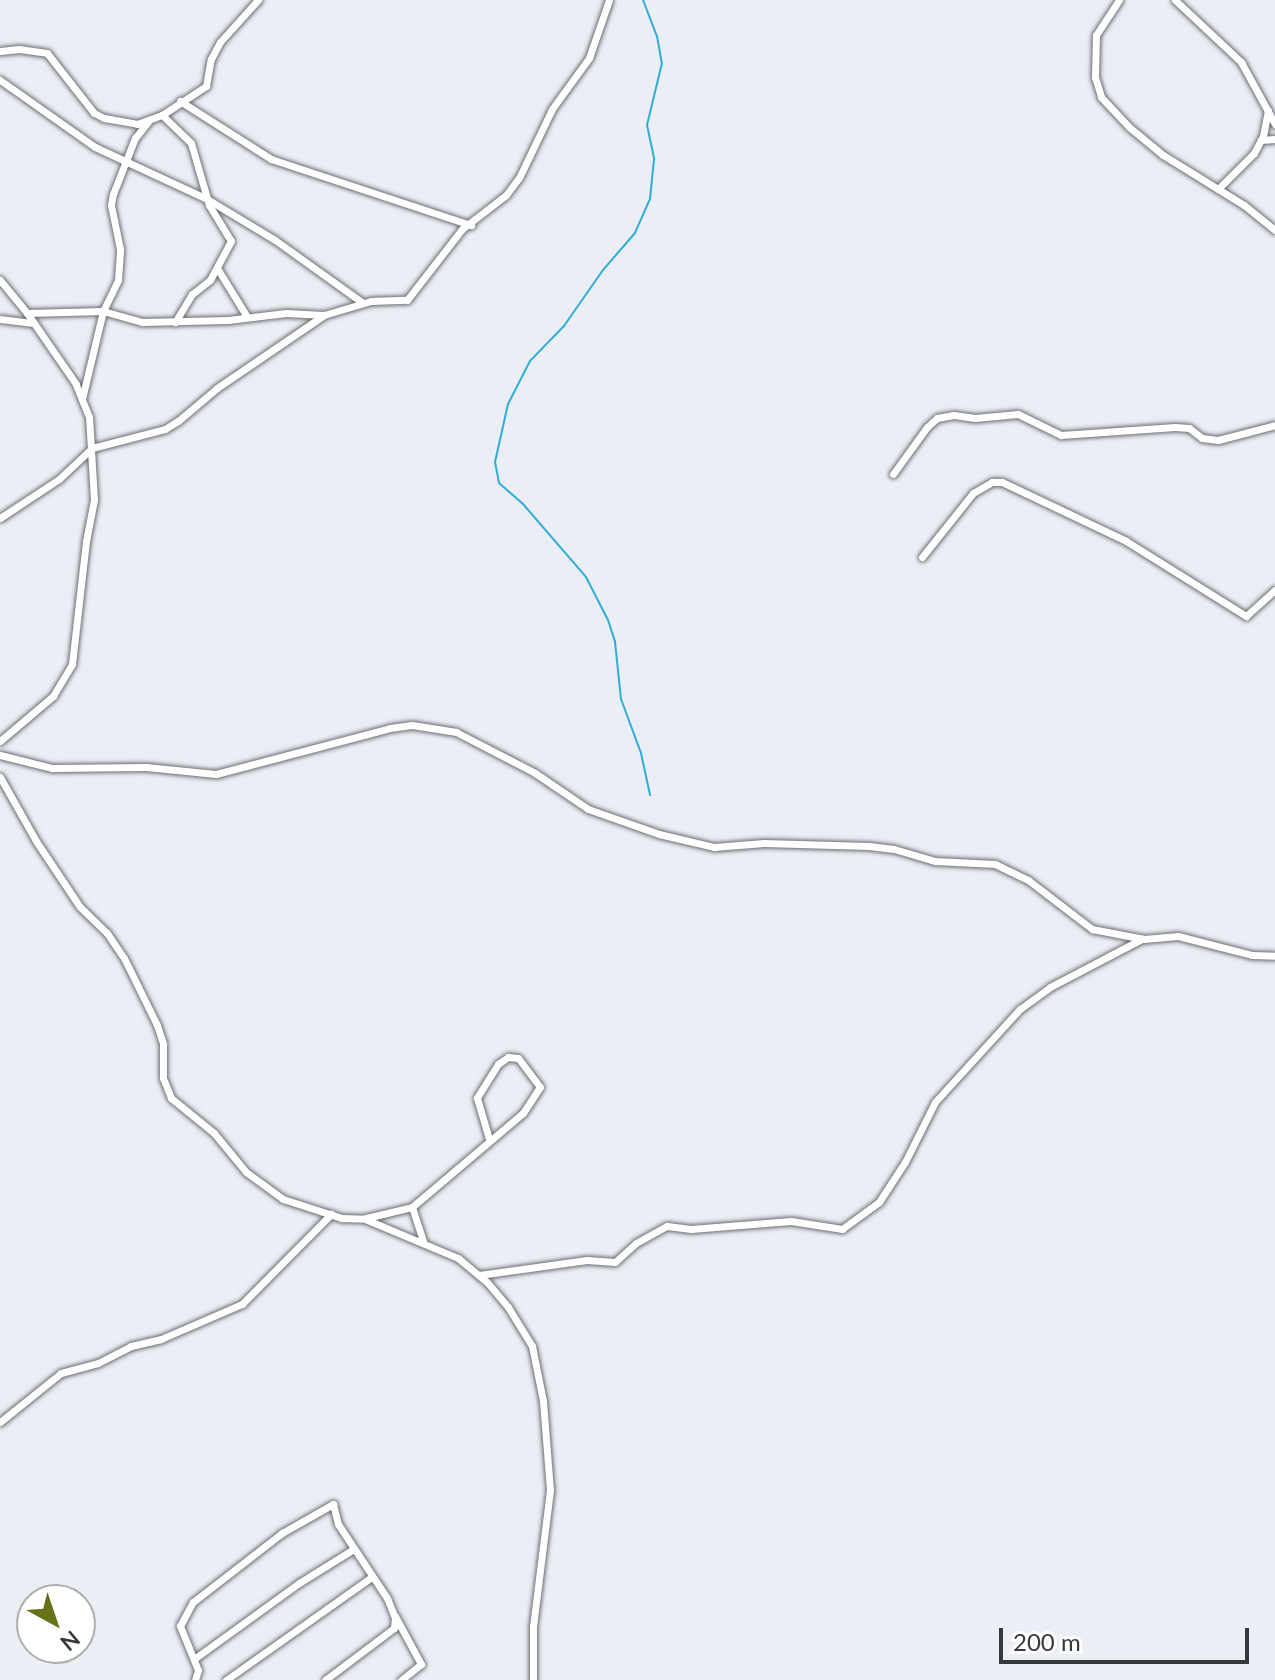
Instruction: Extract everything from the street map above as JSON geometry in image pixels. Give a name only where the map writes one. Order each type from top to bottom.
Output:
[{"type":"street","points":[[0,51],[19,49],[47,53],[94,113],[137,124],[162,115],[206,86],[211,59],[220,42],[258,0]]},
{"type":"street","points":[[0,518],[59,479],[92,448],[165,429],[249,365],[324,315],[363,303],[407,300],[462,229],[506,195],[519,178],[552,109],[589,58],[609,0]]},
{"type":"street","points":[[1119,0],[1096,35],[1095,77],[1101,97],[1143,139],[1275,230]]},
{"type":"street","points":[[1175,0],[1241,62],[1275,124]]},
{"type":"street","points":[[0,80],[95,147],[207,199],[275,240],[363,303]]},
{"type":"street","points":[[180,101],[271,159],[471,225]]},
{"type":"street","points":[[1218,189],[1254,153],[1261,140],[1268,110]]},
{"type":"street","points":[[162,115],[191,143],[214,218],[230,234],[231,241],[206,285],[192,294],[175,322]]},
{"type":"street","points":[[81,401],[103,311],[118,280],[120,249],[111,205],[135,138],[150,120]]},
{"type":"street","points":[[1261,140],[1275,139]]},
{"type":"street","points":[[217,268],[246,315]]},
{"type":"street","points":[[0,280],[76,384],[89,417],[94,500],[86,541],[72,664],[53,696],[0,741]]},
{"type":"street","points":[[27,313],[103,311],[129,321],[175,322],[228,320],[246,315],[324,315]]},
{"type":"street","points":[[0,319],[34,323]]},
{"type":"street","points":[[893,474],[910,456],[927,427],[937,418],[954,415],[975,418],[1018,414],[1061,435],[1175,427],[1189,428],[1202,438],[1218,440],[1275,425]]},
{"type":"street","points":[[922,557],[973,493],[992,482],[1002,482],[1126,541],[1246,616],[1275,590]]},
{"type":"street","points":[[0,755],[52,768],[146,767],[216,774],[390,728],[412,725],[456,732],[535,773],[588,809],[659,834],[714,847],[764,843],[869,846],[894,849],[935,861],[995,864],[1028,880],[1092,929],[1144,939],[1178,936],[1252,955],[1275,956]]},
{"type":"street","points":[[0,777],[36,841],[80,907],[107,933],[124,958],[157,1025],[163,1044],[163,1078],[171,1098],[214,1133],[246,1172],[265,1188],[306,1208],[342,1218],[365,1219],[412,1207],[489,1139],[515,1121],[538,1095],[538,1082],[518,1058],[508,1057],[498,1064],[477,1098],[478,1111],[489,1139]]},
{"type":"street","points":[[479,1275],[587,1260],[615,1262],[646,1236],[678,1224],[691,1229],[791,1221],[842,1229],[879,1202],[905,1162],[935,1102],[1020,1009],[1050,987],[1144,939]]},
{"type":"street","points":[[412,1207],[423,1241]]},
{"type":"street","points":[[0,1422],[61,1373],[98,1363],[131,1346],[161,1339],[242,1304],[331,1214]]},
{"type":"street","points":[[365,1219],[458,1258],[479,1275],[508,1307],[532,1346],[543,1401],[550,1490],[533,1626],[533,1680]]},
{"type":"street","points":[[195,1680],[198,1670],[180,1626],[193,1602],[282,1533],[333,1504],[338,1524],[352,1550],[387,1598],[421,1664],[401,1680]]},
{"type":"street","points":[[194,1659],[299,1583],[352,1550]]},
{"type":"street","points":[[226,1680],[370,1578]]},
{"type":"street","points":[[325,1680],[394,1628],[395,1616]]},
{"type":"waterway","points":[[643,0],[657,36],[662,63],[647,125],[654,159],[650,199],[635,233],[603,270],[564,326],[530,361],[508,404],[495,462],[499,483],[523,504],[586,577],[608,620],[615,642],[621,699],[641,753],[650,795]]}]
